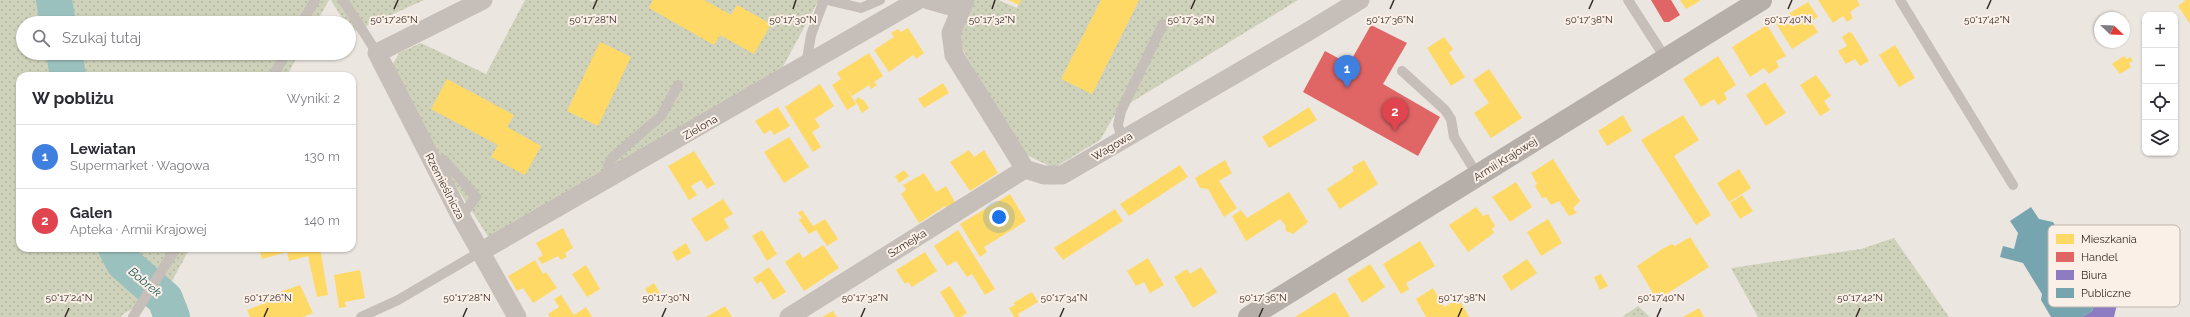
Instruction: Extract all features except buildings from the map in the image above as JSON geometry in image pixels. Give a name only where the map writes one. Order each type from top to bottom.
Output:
[{"type":"street","points":[[377,53],[483,0]]},
{"type":"street","name":"Zielona","points":[[480,252],[610,179],[918,0]]},
{"type":"street","points":[[929,0],[963,5],[951,33],[954,55],[1025,169]]},
{"type":"street","name":"Wagowa","points":[[1025,169],[1044,175],[1062,175],[1360,0]]},
{"type":"street","name":"Armii Krajowej","points":[[1249,317],[1761,0]]},
{"type":"street","name":"Rzemieślnicza","points":[[377,53],[461,217],[517,317]]},
{"type":"street","name":"Szmejka","points":[[789,317],[1025,169]]},
{"type":"lane","points":[[306,16],[315,0]]},
{"type":"lane","points":[[343,0],[353,16]]},
{"type":"lane","points":[[806,65],[811,35],[824,0]]},
{"type":"lane","points":[[827,0],[861,8],[880,0]]},
{"type":"lane","points":[[1628,0],[1666,59]]},
{"type":"lane","points":[[1900,0],[2013,185]]},
{"type":"lane","points":[[356,20],[377,53]]},
{"type":"lane","points":[[1122,139],[1118,125],[1121,112],[1163,24]]},
{"type":"lane","points":[[275,72],[282,60]]},
{"type":"lane","points":[[1402,72],[1445,110],[1451,118],[1454,137],[1478,176]]},
{"type":"lane","points":[[610,179],[608,166],[612,158],[661,116],[678,85]]},
{"type":"lane","points":[[134,315],[174,252]]},
{"type":"lane","points":[[361,317],[398,300],[480,252]]},
{"type":"green space","points":[[0,0],[329,0],[320,16],[16,16],[16,60],[295,60],[289,72],[16,72],[16,252],[188,252],[167,290],[123,314],[121,317],[0,317]]},
{"type":"green space","points":[[331,0],[424,0],[356,31],[356,16],[341,16]]},
{"type":"green space","points":[[525,0],[589,0],[593,2],[595,0],[819,0],[780,72],[489,238],[444,168],[389,71],[399,53],[421,43],[486,74]]},
{"type":"green space","points":[[973,0],[998,0],[1017,8],[1020,0],[1298,0],[1117,111],[1100,140],[1054,168],[1022,153],[956,38]]},
{"type":"green space","points":[[1894,238],[1949,317],[1758,317],[1731,268],[1861,249]]},
{"type":"green space","points":[[1638,306],[1650,317],[1622,317]]},
{"type":"waterway","name":"Bobrek","points":[[54,0],[57,16]]},
{"type":"waterway","name":"Bobrek","points":[[65,60],[67,72]]},
{"type":"waterway","name":"Bobrek","points":[[118,252],[124,263],[165,299],[172,317]]},
{"type":"place","name":"Lewiatan","points":[[1347,88]]},
{"type":"place","name":"Galen","points":[[1395,131]]}]
